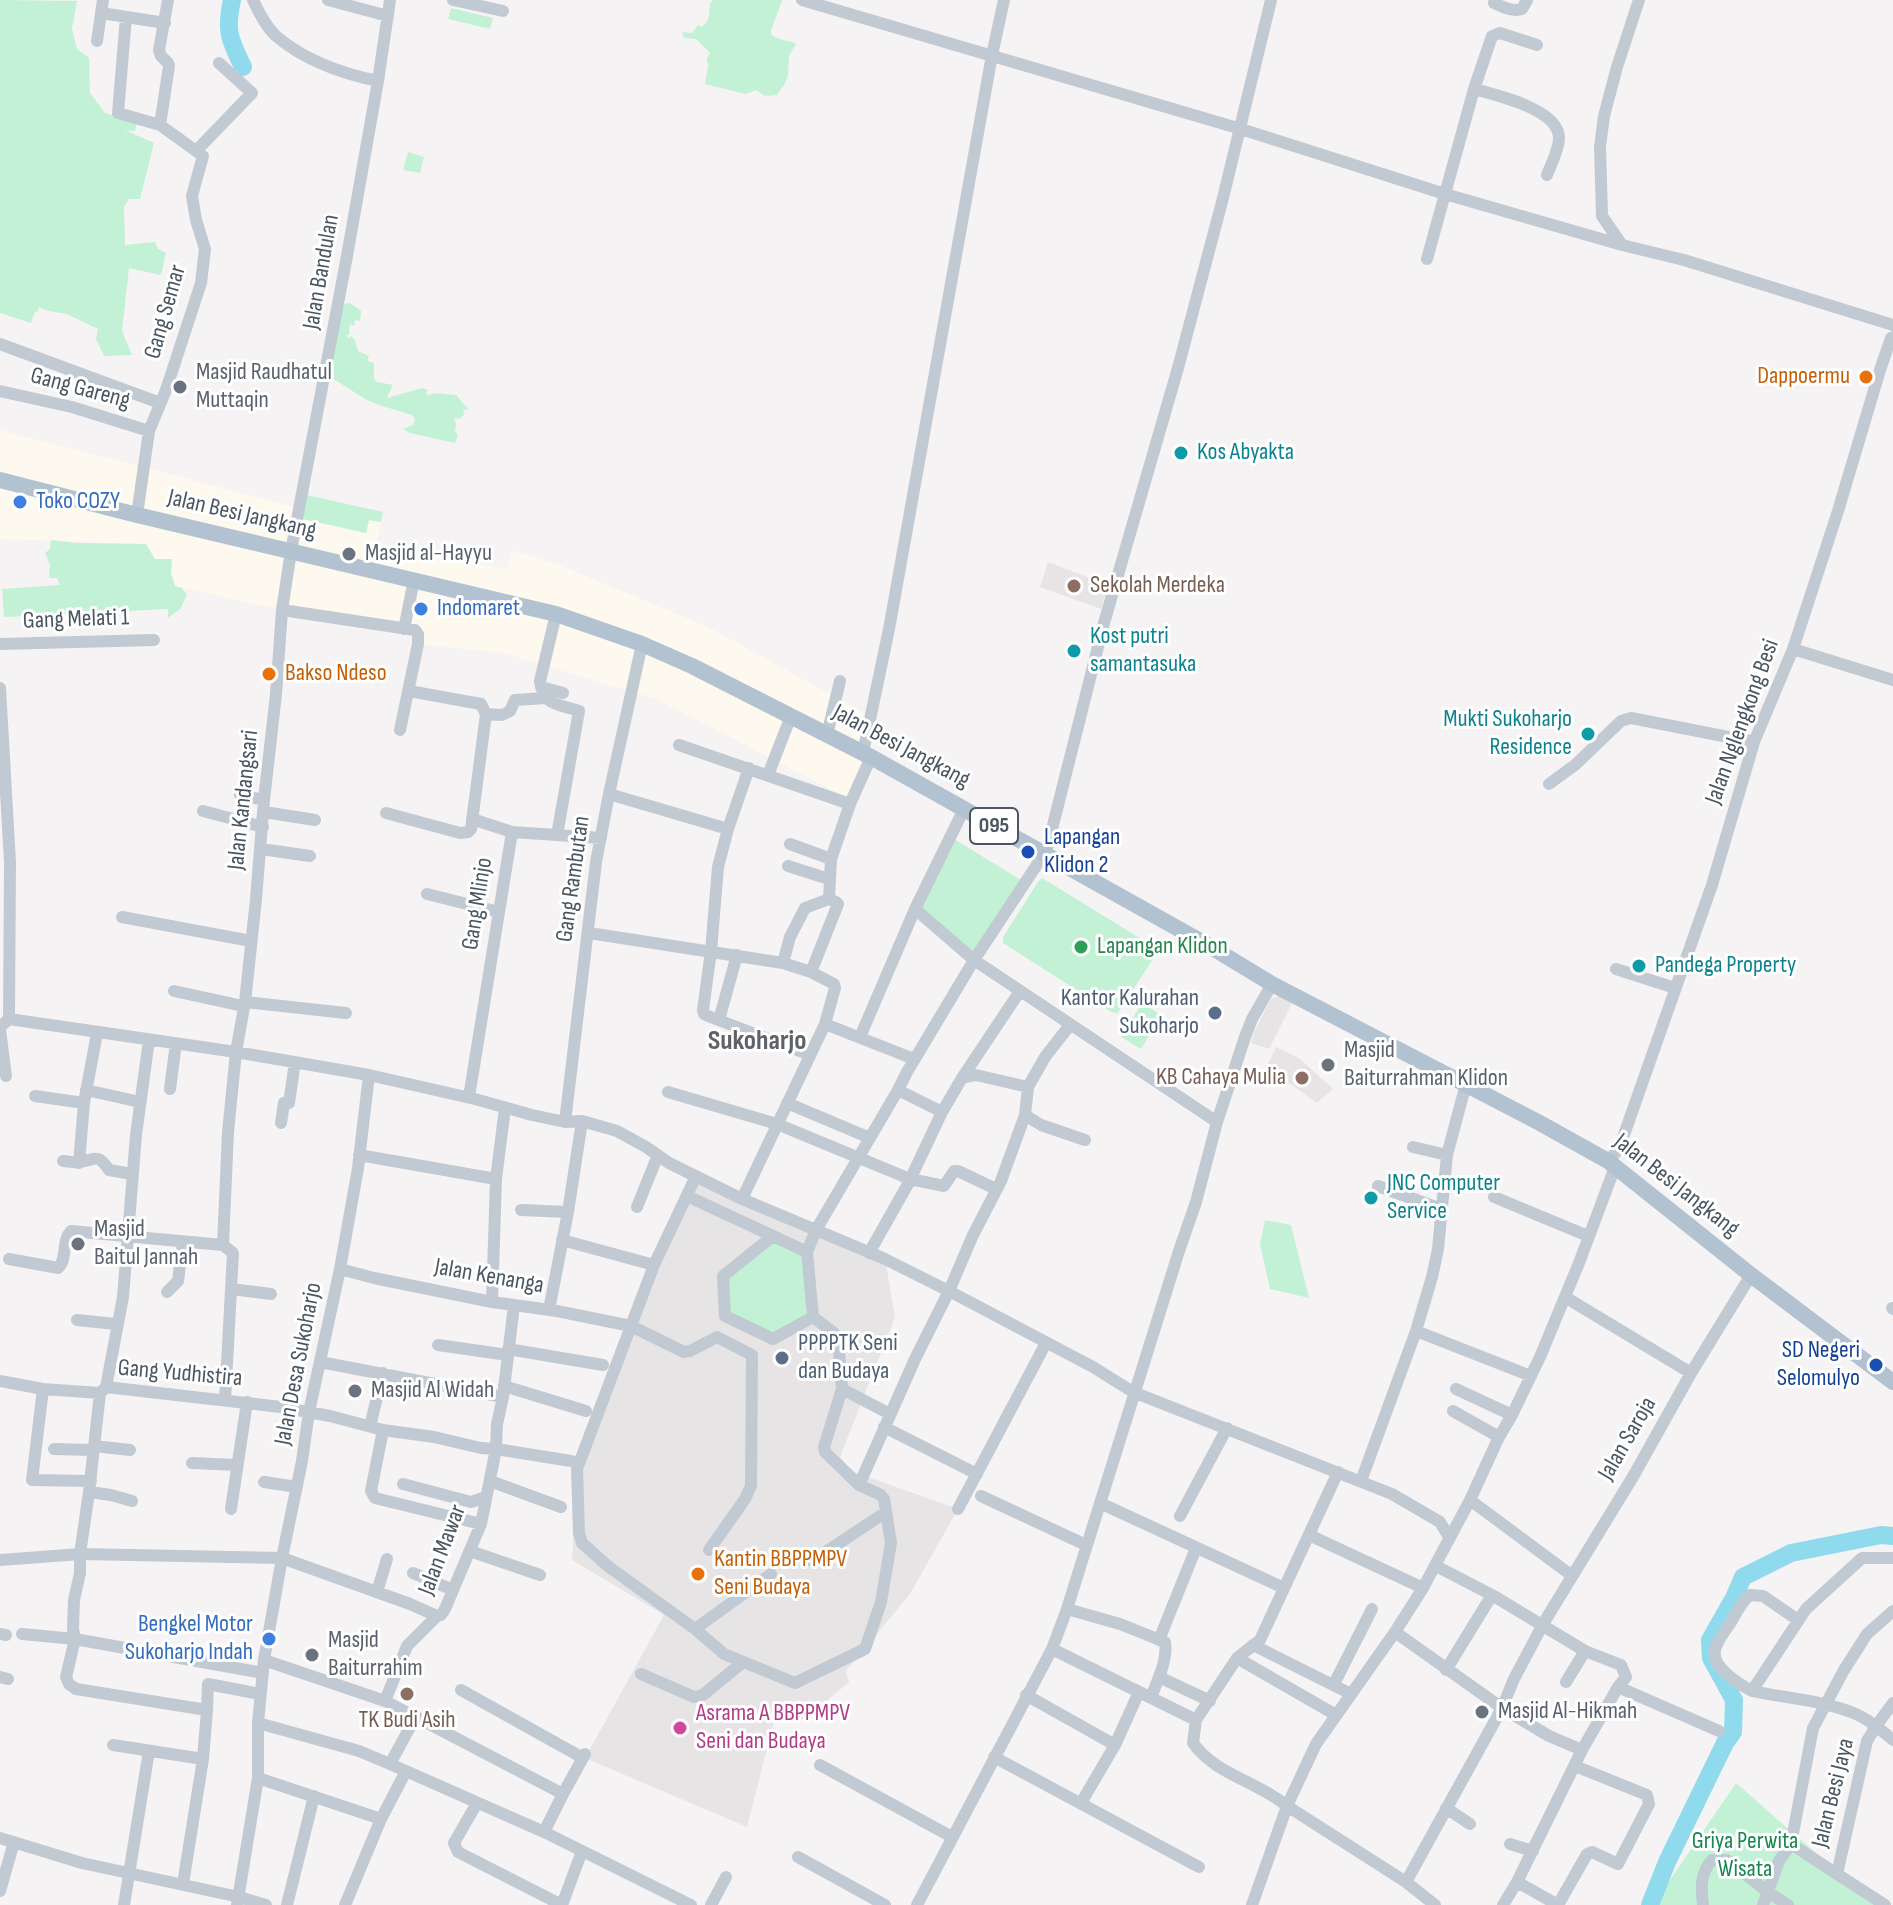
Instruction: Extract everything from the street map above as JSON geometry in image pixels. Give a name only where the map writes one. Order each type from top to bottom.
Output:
[{"type":"main road","name":"Jalan Besi Jangkang","points":[[0,480],[556,614],[642,644],[692,666],[867,755],[1272,984],[1612,1164],[1751,1275],[1893,1382]]},
{"type":"street","points":[[160,125],[169,66],[159,53],[168,0]]},
{"type":"street","points":[[253,0],[274,35],[298,51],[344,72],[378,81]]},
{"type":"street","points":[[328,0],[388,16]]},
{"type":"street","name":"Jalan Bandulan","points":[[291,551],[333,338],[390,0]]},
{"type":"street","points":[[453,0],[503,11]]},
{"type":"street","points":[[802,0],[1241,129],[1445,194],[1684,260],[1890,330]]},
{"type":"street","points":[[829,899],[831,859],[867,755],[1004,0]]},
{"type":"street","points":[[696,1176],[654,1265],[577,1469],[579,1533],[582,1543],[609,1567],[695,1629],[724,1654],[795,1683],[865,1649],[881,1602],[891,1543],[881,1495],[859,1485],[825,1452],[842,1389],[838,1339],[813,1317],[807,1252],[816,1230],[914,1059],[1044,854],[1104,623],[1178,368],[1241,129],[1271,0]]},
{"type":"street","points":[[1494,3],[1517,10],[1522,9],[1527,0]]},
{"type":"street","points":[[1622,245],[1602,216],[1600,147],[1604,116],[1617,67],[1639,0]]},
{"type":"street","points":[[97,41],[102,6],[126,17],[165,23]]},
{"type":"street","points":[[126,17],[118,113],[160,125],[200,154],[252,93],[219,63]]},
{"type":"street","points":[[1427,259],[1474,89],[1492,36],[1500,33],[1537,45]]},
{"type":"street","points":[[1474,89],[1539,112],[1553,124],[1559,141],[1547,175]]},
{"type":"street","name":"Gang Semar","points":[[137,515],[149,431],[201,283],[205,249],[192,196],[200,154]]},
{"type":"street","points":[[1588,235],[1602,216]]},
{"type":"street","name":"Jalan Nglengkong Besi","points":[[1252,1905],[1287,1806],[1316,1744],[1395,1632],[1436,1566],[1531,1376],[1565,1297],[1712,885],[1754,742],[1793,649],[1838,511],[1890,330]]},
{"type":"street","points":[[0,344],[160,403]]},
{"type":"street","name":"Gang Gareng","points":[[0,391],[72,407],[149,431]]},
{"type":"street","name":"Jalan Kandangsari","points":[[231,1289],[233,1253],[223,1245],[228,1132],[261,849],[282,610],[291,551]]},
{"type":"street","points":[[404,629],[414,580]]},
{"type":"street","points":[[282,610],[415,630],[420,638],[400,730]]},
{"type":"street","points":[[556,614],[540,681],[551,702],[579,711],[557,835]]},
{"type":"street","name":"Gang Melati 1","points":[[0,644],[154,640]]},
{"type":"street","name":"Gang Rambutan","points":[[565,1122],[596,862],[642,644]]},
{"type":"street","points":[[1793,649],[1893,680]]},
{"type":"street","points":[[827,735],[840,681]]},
{"type":"street","points":[[0,688],[6,1076]]},
{"type":"street","points":[[386,813],[460,833],[471,829],[486,714],[481,704],[409,691]]},
{"type":"street","points":[[486,714],[502,715],[510,711],[515,700],[544,693],[563,693]]},
{"type":"street","points":[[768,775],[791,716]]},
{"type":"street","points":[[1549,784],[1575,765],[1621,721],[1631,718],[1754,742]]},
{"type":"street","points":[[679,745],[850,804]]},
{"type":"street","points":[[749,768],[718,867],[703,1010],[704,1014],[810,1055]]},
{"type":"street","points":[[609,794],[728,829]]},
{"type":"street","points":[[240,795],[264,806],[315,820]]},
{"type":"street","points":[[860,1037],[915,909],[964,809]]},
{"type":"street","points":[[203,811],[263,827]]},
{"type":"street","name":"Gang Mlinjo","points":[[469,1097],[512,832],[472,819]]},
{"type":"street","points":[[512,832],[601,838]]},
{"type":"street","points":[[790,844],[831,859]]},
{"type":"street","points":[[261,849],[310,856]]},
{"type":"street","points":[[788,866],[829,879]]},
{"type":"street","points":[[427,894],[499,912]]},
{"type":"street","points":[[783,963],[790,937],[805,908],[829,899],[838,904],[811,972]]},
{"type":"street","points":[[915,909],[974,960],[1217,1122]]},
{"type":"street","points":[[122,917],[251,941]]},
{"type":"street","points":[[589,933],[783,963],[834,984],[825,1024],[742,1199]]},
{"type":"street","points":[[719,1020],[737,955]]},
{"type":"street","points":[[1616,969],[1675,988]]},
{"type":"street","points":[[917,1905],[1052,1649],[1199,1193],[1217,1122],[1252,1019],[1272,984]]},
{"type":"street","points":[[174,991],[244,1004],[346,1013]]},
{"type":"street","points":[[869,1253],[942,1112],[1020,991]]},
{"type":"street","points":[[825,1024],[914,1059]]},
{"type":"street","points":[[3,1025],[176,1043],[295,1062],[369,1075],[565,1122],[582,1121],[617,1131],[669,1163],[742,1199],[949,1291],[1093,1367],[1133,1392],[1392,1494],[1440,1522],[1449,1537]]},
{"type":"street","points":[[859,1485],[996,1189],[1025,1115],[1028,1087],[1045,1057],[1070,1025]]},
{"type":"street","points":[[79,1163],[85,1097],[97,1033]]},
{"type":"street","points":[[149,1040],[132,1174],[123,1297],[94,1448],[80,1573],[76,1585],[75,1639],[66,1677],[76,1689],[207,1710]]},
{"type":"street","points":[[170,1089],[176,1043]]},
{"type":"street","points":[[281,1123],[284,1103],[289,1103],[295,1062]]},
{"type":"street","name":"Jalan Desa Sukoharjo","points":[[238,1901],[258,1778],[258,1723],[264,1667],[309,1412],[340,1269],[369,1075]]},
{"type":"street","points":[[962,1078],[976,1075],[1028,1087]]},
{"type":"street","points":[[1361,1481],[1416,1331],[1432,1277],[1438,1249],[1447,1155],[1466,1084]]},
{"type":"street","points":[[898,1090],[942,1112]]},
{"type":"street","points":[[668,1092],[777,1124],[910,1179],[944,1186],[954,1171],[958,1171],[996,1189]]},
{"type":"street","points":[[35,1096],[140,1102]]},
{"type":"street","points":[[787,1103],[870,1138]]},
{"type":"street","points":[[492,1302],[496,1179],[505,1108]]},
{"type":"street","points":[[1025,1115],[1041,1125],[1085,1140]]},
{"type":"street","points":[[549,1310],[582,1121]]},
{"type":"street","points":[[1413,1147],[1447,1155]]},
{"type":"street","points":[[359,1155],[496,1179]]},
{"type":"street","points":[[637,1207],[658,1155]]},
{"type":"street","points":[[63,1161],[79,1163],[96,1158],[102,1160],[109,1170],[132,1174]]},
{"type":"street","points":[[1378,1186],[1441,1209]]},
{"type":"street","points":[[687,1196],[807,1252]]},
{"type":"street","points":[[1494,1197],[1588,1236]]},
{"type":"street","points":[[521,1210],[568,1212]]},
{"type":"street","points":[[9,1259],[58,1268],[62,1265],[67,1235],[71,1231],[223,1245]]},
{"type":"street","points":[[752,1355],[717,1337],[725,1316],[723,1276],[773,1236]]},
{"type":"street","points":[[562,1240],[654,1265]]},
{"type":"street","points":[[167,1292],[178,1281],[183,1242]]},
{"type":"street","name":"Jalan Kenanga","points":[[340,1269],[492,1302],[631,1326],[684,1352],[717,1337]]},
{"type":"street","name":"Jalan Saroja","points":[[1406,1882],[1502,1708],[1543,1624],[1751,1275]]},
{"type":"street","points":[[225,1400],[231,1289],[271,1294]]},
{"type":"street","points":[[1565,1297],[1691,1373]]},
{"type":"street","name":"Jalan Mawar","points":[[385,1701],[407,1646],[441,1615],[481,1524],[496,1449],[514,1305]]},
{"type":"street","points":[[725,1316],[773,1339]]},
{"type":"street","points":[[752,1355],[773,1339],[813,1317]]},
{"type":"street","points":[[77,1320],[116,1324]]},
{"type":"street","points":[[1416,1331],[1531,1376]]},
{"type":"street","points":[[958,1509],[1046,1343]]},
{"type":"street","points":[[438,1345],[603,1365]]},
{"type":"street","points":[[709,1550],[751,1486],[752,1355]]},
{"type":"street","points":[[320,1362],[504,1392],[586,1411]]},
{"type":"street","points":[[383,1373],[372,1496],[481,1524]]},
{"type":"street","name":"Gang Yudhistira","points":[[0,1381],[43,1389],[103,1390],[247,1402],[309,1412]]},
{"type":"street","points":[[43,1389],[32,1480],[90,1487],[132,1501]]},
{"type":"street","points":[[842,1389],[890,1414]]},
{"type":"street","points":[[1456,1389],[1512,1415]]},
{"type":"street","points":[[231,1509],[247,1402]]},
{"type":"street","points":[[1453,1411],[1499,1437]]},
{"type":"street","points":[[309,1412],[481,1448],[571,1461]]},
{"type":"street","points":[[884,1427],[977,1474]]},
{"type":"street","points":[[1180,1516],[1227,1428]]},
{"type":"street","points":[[54,1449],[130,1450]]},
{"type":"street","points":[[192,1463],[237,1465]]},
{"type":"street","points":[[1338,1472],[1260,1640],[1237,1658],[1196,1720],[1193,1743],[1212,1764],[1267,1792],[1406,1882],[1435,1905]]},
{"type":"street","points":[[490,1481],[561,1507]]},
{"type":"street","points":[[264,1482],[297,1487]]},
{"type":"street","points":[[403,1484],[471,1502],[486,1497]]},
{"type":"street","points":[[981,1496],[1086,1545]]},
{"type":"street","points":[[1470,1500],[1571,1575]]},
{"type":"street","points":[[1100,1503],[1284,1588]]},
{"type":"street","points":[[812,1561],[886,1512]]},
{"type":"street","points":[[1440,1522],[1462,1514]]},
{"type":"street","points":[[1309,1535],[1423,1588]]},
{"type":"street","points":[[1159,1640],[1196,1548]]},
{"type":"street","points":[[470,1551],[540,1575]]},
{"type":"street","points":[[0,1560],[80,1554],[282,1558],[437,1616]]},
{"type":"street","points":[[1752,1691],[1806,1609],[1862,1558],[1893,1558]]},
{"type":"street","points":[[377,1592],[387,1559]]},
{"type":"street","points":[[1436,1566],[1543,1624],[1585,1651],[1621,1665],[1626,1677],[1582,1750],[1503,1905]]},
{"type":"street","points":[[413,1573],[453,1590]]},
{"type":"street","points":[[695,1629],[771,1574]]},
{"type":"street","points":[[1446,1670],[1492,1595]]},
{"type":"street","points":[[1798,1620],[1763,1596],[1750,1595],[1720,1640],[1714,1653],[1715,1659],[1742,1686],[1752,1691],[1853,1713],[1893,1740]]},
{"type":"street","points":[[1067,1609],[1120,1624],[1165,1642],[1166,1651],[1159,1677],[1145,1695],[1081,1803]]},
{"type":"street","points":[[1334,1684],[1372,1609]]},
{"type":"street","points":[[1791,1844],[1813,1728],[1867,1634],[1893,1611]]},
{"type":"street","points":[[1395,1632],[1502,1708],[1549,1736],[1582,1750]]},
{"type":"street","points":[[22,1634],[264,1667],[385,1701],[563,1794]]},
{"type":"street","points":[[1253,1645],[1351,1694]]},
{"type":"street","points":[[1052,1649],[1196,1720]]},
{"type":"street","points":[[1352,1649],[1372,1665]]},
{"type":"street","points":[[1566,1682],[1585,1651]]},
{"type":"street","points":[[1237,1658],[1336,1715]]},
{"type":"street","points":[[641,1674],[694,1697],[703,1695],[743,1662]]},
{"type":"street","points":[[1159,1677],[1210,1701]]},
{"type":"street","points":[[183,1884],[203,1759],[208,1684],[260,1694]]},
{"type":"street","points":[[1618,1687],[1719,1731]]},
{"type":"street","points":[[461,1690],[584,1756],[544,1832]]},
{"type":"street","points":[[1026,1695],[1115,1745]]},
{"type":"street","name":"Jalan Besi Jaya","points":[[1765,1899],[1779,1861],[1791,1844],[1837,1874],[1867,1741],[1893,1703]]},
{"type":"street","points":[[390,1764],[416,1716]]},
{"type":"street","points":[[258,1723],[359,1751],[390,1764],[544,1832],[691,1905]]},
{"type":"street","points":[[113,1745],[203,1759]]},
{"type":"street","points":[[124,1905],[149,1751]]},
{"type":"street","points":[[994,1757],[1199,1867]]},
{"type":"street","points":[[820,1765],[952,1837]]},
{"type":"street","points":[[1517,1882],[1558,1905],[1587,1854],[1592,1852],[1618,1864],[1649,1804],[1647,1795],[1575,1766]]},
{"type":"street","points":[[345,1905],[381,1819],[406,1771]]},
{"type":"street","points":[[258,1778],[381,1819]]},
{"type":"street","points":[[287,1905],[314,1796]]},
{"type":"street","points":[[477,1803],[454,1843],[458,1852],[562,1905],[582,1851]]},
{"type":"street","points":[[1446,1808],[1470,1824]]},
{"type":"street","points":[[0,1838],[82,1863],[266,1905]]},
{"type":"street","points":[[0,1891],[14,1842]]},
{"type":"street","points":[[1510,1844],[1533,1851]]},
{"type":"street","points":[[798,1857],[885,1905]]},
{"type":"street","points":[[1703,1905],[1704,1869],[1712,1860],[1727,1860],[1765,1899],[1788,1905]]},
{"type":"street","points":[[1837,1874],[1885,1905]]},
{"type":"street","points":[[711,1905],[726,1877]]},
{"type":"shaded area","points":[[0,430],[300,508],[366,533],[369,519],[381,522],[377,543],[507,569],[511,550],[559,565],[706,626],[883,723],[849,799],[653,698],[504,653],[418,644],[418,634],[282,610],[175,586],[171,573],[155,559],[146,544],[0,539]]},
{"type":"shaded area","name":"Sekolah Merdeka","points":[[1048,562],[1108,585],[1101,609],[1040,587]]},
{"type":"shaded area","points":[[1279,996],[1292,1003],[1269,1049],[1251,1043],[1271,999]]},
{"type":"shaded area","name":"KB Cahaya Mulia","points":[[1276,1047],[1299,1058],[1333,1089],[1317,1103],[1267,1067]]},
{"type":"shaded area","points":[[696,1176],[885,1259],[895,1317],[840,1457],[851,1471],[958,1509],[910,1594],[846,1671],[849,1682],[804,1720],[778,1705],[747,1827],[585,1758],[664,1615],[572,1560],[577,1469]]},
{"type":"green space","points":[[0,0],[77,1],[72,29],[77,49],[89,58],[90,93],[105,113],[137,122],[135,131],[125,130],[154,143],[140,199],[129,199],[124,207],[125,245],[155,242],[158,249],[166,253],[161,275],[129,268],[122,331],[132,355],[104,356],[96,339],[98,329],[67,314],[39,307],[31,323],[0,313]]},
{"type":"green space","points":[[713,0],[782,0],[772,35],[796,44],[789,56],[788,76],[777,95],[765,96],[756,90],[746,94],[705,84],[710,53],[696,39],[684,38],[682,32],[692,33],[698,25],[702,27],[705,24]]},
{"type":"green space","points":[[451,8],[493,18],[490,29],[448,19]]},
{"type":"green space","points":[[408,152],[424,157],[420,173],[403,170]]},
{"type":"green space","points":[[350,303],[361,311],[360,321],[355,320],[354,326],[350,324],[349,335],[346,335],[355,340],[358,351],[369,356],[367,361],[374,363],[374,379],[393,385],[387,398],[422,388],[428,390],[427,395],[456,395],[468,409],[463,410],[464,415],[459,419],[454,418],[458,435],[455,443],[410,433],[403,429],[413,425],[415,418],[412,415],[365,399],[326,374],[344,304]]},
{"type":"green space","points":[[302,494],[383,512],[381,522],[369,520],[366,533],[298,518]]},
{"type":"green space","points":[[51,540],[146,544],[155,559],[172,559],[171,573],[175,586],[182,588],[187,595],[180,609],[168,618],[168,609],[4,617],[2,589],[60,585],[57,578],[49,578],[50,565],[45,553],[50,549]]},
{"type":"green space","points":[[954,839],[1021,880],[973,955],[919,908]]},
{"type":"green space","name":"Lapangan Klidon","points":[[1042,878],[1156,948],[1155,956],[1117,1014],[1003,943],[1003,937]]},
{"type":"green space","points":[[1142,1003],[1161,1015],[1141,1049],[1121,1037]]},
{"type":"green space","points":[[1265,1220],[1291,1225],[1309,1298],[1270,1289],[1260,1244]]},
{"type":"green space","points":[[773,1236],[807,1252],[813,1317],[773,1339],[725,1316],[723,1276]]},
{"type":"green space","name":"Griya Perwita Wisata","points":[[1736,1783],[1875,1905],[1653,1905]]},
{"type":"waterway","points":[[232,0],[230,35],[243,67]]},
{"type":"waterway","points":[[1650,1905],[1667,1862],[1733,1732],[1734,1700],[1711,1658],[1710,1640],[1743,1577],[1791,1553],[1881,1535],[1893,1536]]},
{"type":"place","name":"Dappoermu","points":[[1866,377]]},
{"type":"place","name":"Masjid Raudhatul Muttaqin","points":[[180,387]]},
{"type":"place","name":"Kos Abyakta","points":[[1181,453]]},
{"type":"place","name":"Toko COZY","points":[[20,502]]},
{"type":"place","name":"Masjid al-Hayyu","points":[[349,554]]},
{"type":"place","name":"Sekolah Merdeka","points":[[1074,586]]},
{"type":"place","name":"Indomaret","points":[[421,609]]},
{"type":"place","name":"Kost putri samantasuka","points":[[1074,651]]},
{"type":"place","name":"Bakso Ndeso","points":[[269,674]]},
{"type":"place","name":"Mukti Sukoharjo Residence","points":[[1588,734]]},
{"type":"place","name":"Lapangan Klidon 2","points":[[1028,852]]},
{"type":"place","name":"Lapangan Klidon","points":[[1081,947]]},
{"type":"place","name":"Pandega Property","points":[[1639,966]]},
{"type":"place","name":"Kantor Kalurahan Sukoharjo","points":[[1215,1013]]},
{"type":"place","name":"Masjid Baiturrahman Klidon","points":[[1328,1065]]},
{"type":"place","name":"KB Cahaya Mulia","points":[[1302,1078]]},
{"type":"place","name":"JNC Computer Service","points":[[1371,1198]]},
{"type":"place","name":"Masjid Baitul Jannah","points":[[78,1244]]},
{"type":"place","name":"PPPPTK Seni dan Budaya","points":[[782,1358]]},
{"type":"place","name":"SD Negeri Selomulyo","points":[[1876,1365]]},
{"type":"place","name":"Masjid Al Widah","points":[[355,1391]]},
{"type":"place","name":"Kantin BBPPMPV Seni Budaya","points":[[698,1574]]},
{"type":"place","name":"Bengkel Motor Sukoharjo Indah","points":[[269,1639]]},
{"type":"place","name":"Masjid Baiturrahim","points":[[312,1655]]},
{"type":"place","name":"TK Budi Asih","points":[[407,1694]]},
{"type":"place","name":"Masjid Al-Hikmah","points":[[1482,1712]]},
{"type":"place","name":"Asrama A BBPPMPV Seni dan Budaya","points":[[680,1728]]},
{"type":"district","name":"Sukoharjo","points":[[757,1042]]}]
